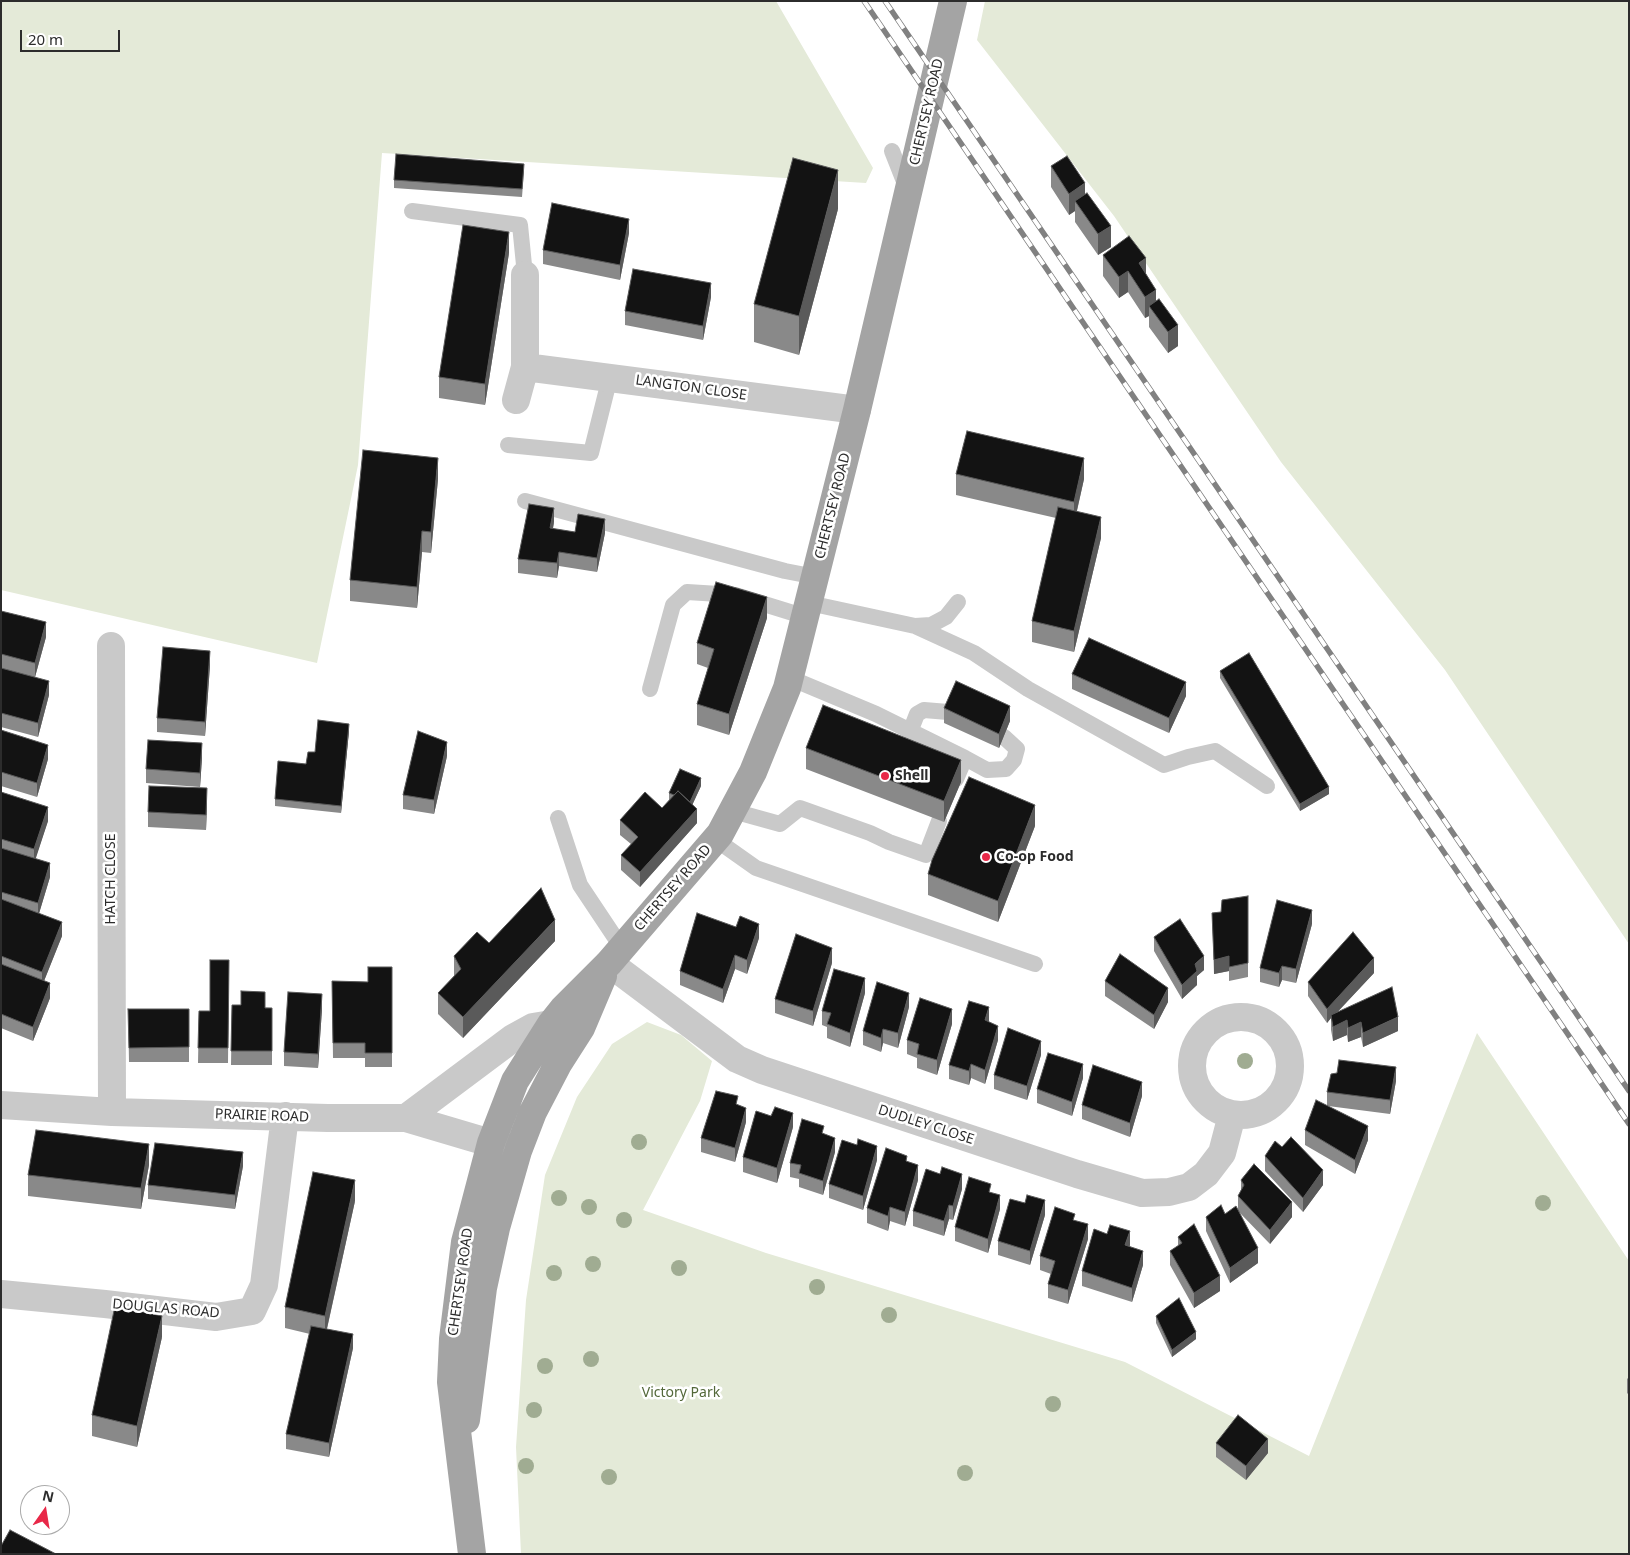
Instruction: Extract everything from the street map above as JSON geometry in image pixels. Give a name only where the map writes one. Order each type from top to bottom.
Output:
[{"type":"main road","name":"CHERTSEY ROAD","points":[[472,1554],[451,1382],[454,1321],[464,1242],[491,1143],[515,1081],[550,1024],[615,956],[715,839],[733,811],[753,772],[787,688],[857,410],[921,142],[952,1]]},
{"type":"main road","name":"CHERTSEY ROAD","points":[[461,1461],[483,1288],[496,1228],[518,1151],[532,1112],[558,1064],[581,1028],[615,956]]},
{"type":"street","points":[[516,400],[525,367],[526,275]]},
{"type":"street","name":"LANGTON CLOSE","points":[[525,367],[857,410]]},
{"type":"street","name":"HATCH CLOSE","points":[[111,646],[112,1112]]},
{"type":"street","name":"DUDLEY CLOSE","points":[[615,956],[738,1059],[762,1070],[1068,1172],[1142,1193],[1169,1192],[1189,1186],[1206,1174],[1222,1153],[1232,1115]]},
{"type":"street","points":[[406,1118],[514,1038],[532,1027],[550,1024]]},
{"type":"street","name":"PRAIRIE ROAD","points":[[1,1105],[112,1112],[406,1118],[518,1151]]},
{"type":"street","name":"DOUGLAS ROAD","points":[[1,1294],[216,1317],[252,1311],[264,1285],[284,1116]]},
{"type":"lane","points":[[892,151],[908,191]]},
{"type":"lane","points":[[412,212],[520,225],[526,275]]},
{"type":"lane","points":[[508,445],[591,452],[610,378]]},
{"type":"lane","points":[[524,501],[785,571],[810,599]]},
{"type":"lane","points":[[650,688],[673,605],[687,592],[810,599],[915,626],[974,653],[1028,689],[1164,766],[1188,757],[1214,751],[1267,786]]},
{"type":"lane","points":[[915,626],[931,625],[946,617],[958,602]]},
{"type":"lane","points":[[790,678],[876,714],[987,770],[1006,769],[1014,760],[1017,749],[1004,737]]},
{"type":"lane","points":[[910,732],[917,714],[924,710],[948,712]]},
{"type":"lane","points":[[956,779],[965,758]]},
{"type":"lane","points":[[733,811],[780,824],[800,808],[926,855],[940,821]]},
{"type":"lane","points":[[558,818],[580,885],[615,956]]},
{"type":"lane","points":[[715,839],[756,868],[1035,964]]},
{"type":"green space","points":[[1,1],[776,1],[873,168],[866,183],[382,153],[358,465],[317,663],[1,590]]},
{"type":"green space","points":[[985,1],[1629,1],[1629,944],[1445,670],[1281,462],[1114,216],[977,40]]},
{"type":"green space","name":"Victory Park","points":[[647,1022],[681,1035],[712,1061],[700,1101],[643,1210],[766,1253],[1125,1362],[1309,1456],[1477,1033],[1629,1261],[1629,1554],[521,1554],[516,1447],[526,1300],[545,1175],[577,1097],[612,1044]]},
{"type":"building","points":[[396,154],[524,164],[522,189],[394,180]]},
{"type":"building","points":[[1067,156],[1085,183],[1069,194],[1051,166]]},
{"type":"building","points":[[793,158],[838,170],[799,316],[754,304]]},
{"type":"building","points":[[1087,193],[1111,226],[1098,234],[1075,201]]},
{"type":"building","points":[[552,203],[629,219],[620,265],[543,250]]},
{"type":"building","points":[[463,225],[509,232],[485,384],[439,377]]},
{"type":"building","points":[[1129,236],[1146,258],[1139,263],[1156,290],[1145,297],[1128,271],[1119,277],[1103,255]]},
{"type":"building","points":[[633,269],[711,283],[703,326],[625,311]]},
{"type":"building","points":[[1159,299],[1178,325],[1168,332],[1149,306]]},
{"type":"building","points":[[967,431],[1084,458],[1074,502],[956,474]]},
{"type":"building","points":[[363,450],[438,458],[431,532],[422,531],[417,587],[350,580]]},
{"type":"building","points":[[529,504],[554,508],[550,528],[575,532],[578,514],[605,519],[597,558],[559,552],[557,563],[518,559]]},
{"type":"building","points":[[1058,507],[1101,517],[1074,631],[1032,621]]},
{"type":"building","points":[[716,582],[767,597],[729,714],[697,704],[714,649],[697,643]]},
{"type":"building","points":[[1,611],[46,622],[35,663],[1,654]]},
{"type":"building","points":[[1089,638],[1186,682],[1169,718],[1072,674]]},
{"type":"building","points":[[163,647],[210,651],[205,722],[157,718]]},
{"type":"building","points":[[1249,653],[1329,787],[1300,804],[1220,671]]},
{"type":"building","points":[[1,668],[49,681],[38,723],[1,713]]},
{"type":"building","points":[[956,681],[1010,706],[999,734],[944,708]]},
{"type":"building","points":[[823,705],[961,760],[944,801],[806,748]]},
{"type":"building","points":[[318,720],[349,724],[341,806],[275,799],[278,761],[306,764],[308,752],[315,752]]},
{"type":"building","points":[[1,730],[48,745],[37,783],[1,772]]},
{"type":"building","points":[[418,731],[447,742],[434,800],[403,795]]},
{"type":"building","points":[[148,740],[202,743],[200,773],[146,769]]},
{"type":"building","points":[[680,769],[701,778],[690,802],[678,791],[674,795],[669,793]]},
{"type":"building","points":[[969,777],[1035,805],[998,901],[928,874],[932,860]]},
{"type":"building","points":[[149,786],[207,788],[206,815],[148,812]]},
{"type":"building","points":[[678,791],[697,809],[640,872],[621,855],[638,837],[620,820],[645,792],[662,808]]},
{"type":"building","points":[[1,792],[48,807],[34,849],[1,839]]},
{"type":"building","points":[[1,848],[50,863],[38,903],[1,892]]},
{"type":"building","points":[[541,888],[555,920],[463,1017],[438,993],[461,969],[454,956],[477,932],[489,943]]},
{"type":"building","points":[[1248,896],[1248,963],[1229,967],[1229,956],[1214,960],[1212,913],[1221,912],[1222,900]]},
{"type":"building","points":[[1,899],[62,922],[42,972],[1,956]]},
{"type":"building","points":[[1277,900],[1312,910],[1296,969],[1282,966],[1279,973],[1260,968]]},
{"type":"building","points":[[697,913],[736,927],[740,916],[759,924],[747,960],[735,955],[723,989],[680,971]]},
{"type":"building","points":[[1180,919],[1204,956],[1195,964],[1197,971],[1182,985],[1154,937]]},
{"type":"building","points":[[1353,932],[1374,958],[1327,1009],[1308,982]]},
{"type":"building","points":[[796,934],[832,948],[813,1011],[775,999]]},
{"type":"building","points":[[1120,954],[1168,988],[1154,1015],[1105,981]]},
{"type":"building","points":[[210,960],[229,960],[228,1048],[198,1048],[199,1011],[210,1011]]},
{"type":"building","points":[[1,964],[50,983],[33,1027],[1,1014]]},
{"type":"building","points":[[368,967],[392,967],[392,1053],[365,1053],[365,1043],[333,1043],[332,981],[368,982]]},
{"type":"building","points":[[834,969],[865,978],[850,1033],[827,1024],[831,1013],[822,1011]]},
{"type":"building","points":[[877,982],[909,993],[898,1033],[883,1029],[881,1038],[863,1031]]},
{"type":"building","points":[[1392,987],[1398,1017],[1363,1033],[1361,1022],[1348,1028],[1347,1020],[1333,1027],[1331,1015]]},
{"type":"building","points":[[241,991],[265,992],[265,1008],[272,1008],[272,1051],[231,1051],[232,1005],[241,1005]]},
{"type":"building","points":[[288,992],[322,994],[318,1054],[284,1052]]},
{"type":"building","points":[[920,998],[952,1009],[937,1060],[917,1054],[919,1044],[907,1040]]},
{"type":"building","points":[[969,1001],[989,1007],[985,1020],[998,1026],[985,1070],[971,1064],[969,1071],[949,1065]]},
{"type":"building","points":[[128,1009],[189,1009],[189,1047],[129,1048]]},
{"type":"building","points":[[1008,1028],[1041,1041],[1027,1086],[994,1075]]},
{"type":"building","points":[[1048,1053],[1083,1064],[1072,1102],[1037,1089]]},
{"type":"building","points":[[1339,1060],[1396,1067],[1390,1100],[1327,1092],[1331,1074],[1337,1073]]},
{"type":"building","points":[[1093,1065],[1142,1082],[1130,1123],[1082,1105]]},
{"type":"building","points":[[716,1091],[738,1096],[736,1104],[746,1108],[735,1148],[701,1138]]},
{"type":"building","points":[[1316,1100],[1368,1126],[1355,1160],[1305,1130]]},
{"type":"building","points":[[775,1107],[793,1113],[777,1168],[743,1157],[756,1111],[771,1116]]},
{"type":"building","points":[[802,1119],[824,1126],[822,1133],[835,1138],[823,1181],[799,1173],[801,1165],[790,1163]]},
{"type":"building","points":[[36,1130],[149,1144],[141,1188],[28,1175]]},
{"type":"building","points":[[1291,1137],[1323,1170],[1303,1198],[1265,1156],[1275,1141],[1282,1147]]},
{"type":"building","points":[[858,1139],[877,1146],[863,1196],[829,1184],[842,1140],[857,1145]]},
{"type":"building","points":[[155,1143],[243,1152],[235,1195],[148,1185]]},
{"type":"building","points":[[886,1148],[907,1156],[906,1161],[918,1165],[905,1212],[890,1207],[888,1216],[867,1208]]},
{"type":"building","points":[[1254,1164],[1292,1202],[1270,1230],[1238,1196],[1244,1185],[1241,1180]]},
{"type":"building","points":[[942,1167],[962,1174],[953,1206],[949,1205],[944,1221],[913,1211],[926,1169],[940,1174]]},
{"type":"building","points":[[313,1172],[355,1180],[325,1316],[285,1307]]},
{"type":"building","points":[[969,1177],[991,1184],[989,1192],[1000,1195],[988,1239],[955,1227]]},
{"type":"building","points":[[1027,1195],[1045,1200],[1030,1251],[998,1241],[1010,1199],[1025,1203]]},
{"type":"building","points":[[1221,1205],[1225,1214],[1236,1206],[1258,1248],[1230,1268],[1206,1217]]},
{"type":"building","points":[[1055,1207],[1075,1214],[1073,1220],[1088,1224],[1068,1290],[1048,1284],[1055,1261],[1040,1256]]},
{"type":"building","points":[[1194,1224],[1220,1276],[1194,1293],[1170,1251],[1182,1243],[1178,1237]]},
{"type":"building","points":[[1110,1225],[1130,1231],[1125,1245],[1143,1251],[1132,1288],[1082,1271],[1094,1229],[1107,1234]]},
{"type":"building","points":[[1179,1298],[1196,1332],[1172,1350],[1156,1316]]},
{"type":"building","points":[[115,1306],[162,1316],[137,1426],[92,1415]]},
{"type":"building","points":[[311,1326],[353,1334],[329,1443],[286,1434]]},
{"type":"building","points":[[1238,1415],[1268,1439],[1246,1466],[1216,1443]]},
{"type":"building","points":[[10,1530],[56,1554],[1,1554],[1,1546]]},
{"type":"railway","points":[[864,1],[1629,1124]]},
{"type":"railway","points":[[885,1],[1629,1091]]},
{"type":"place","name":"Shell","points":[[885,776]]},
{"type":"place","name":"Co-op Food","points":[[986,857]]}]
